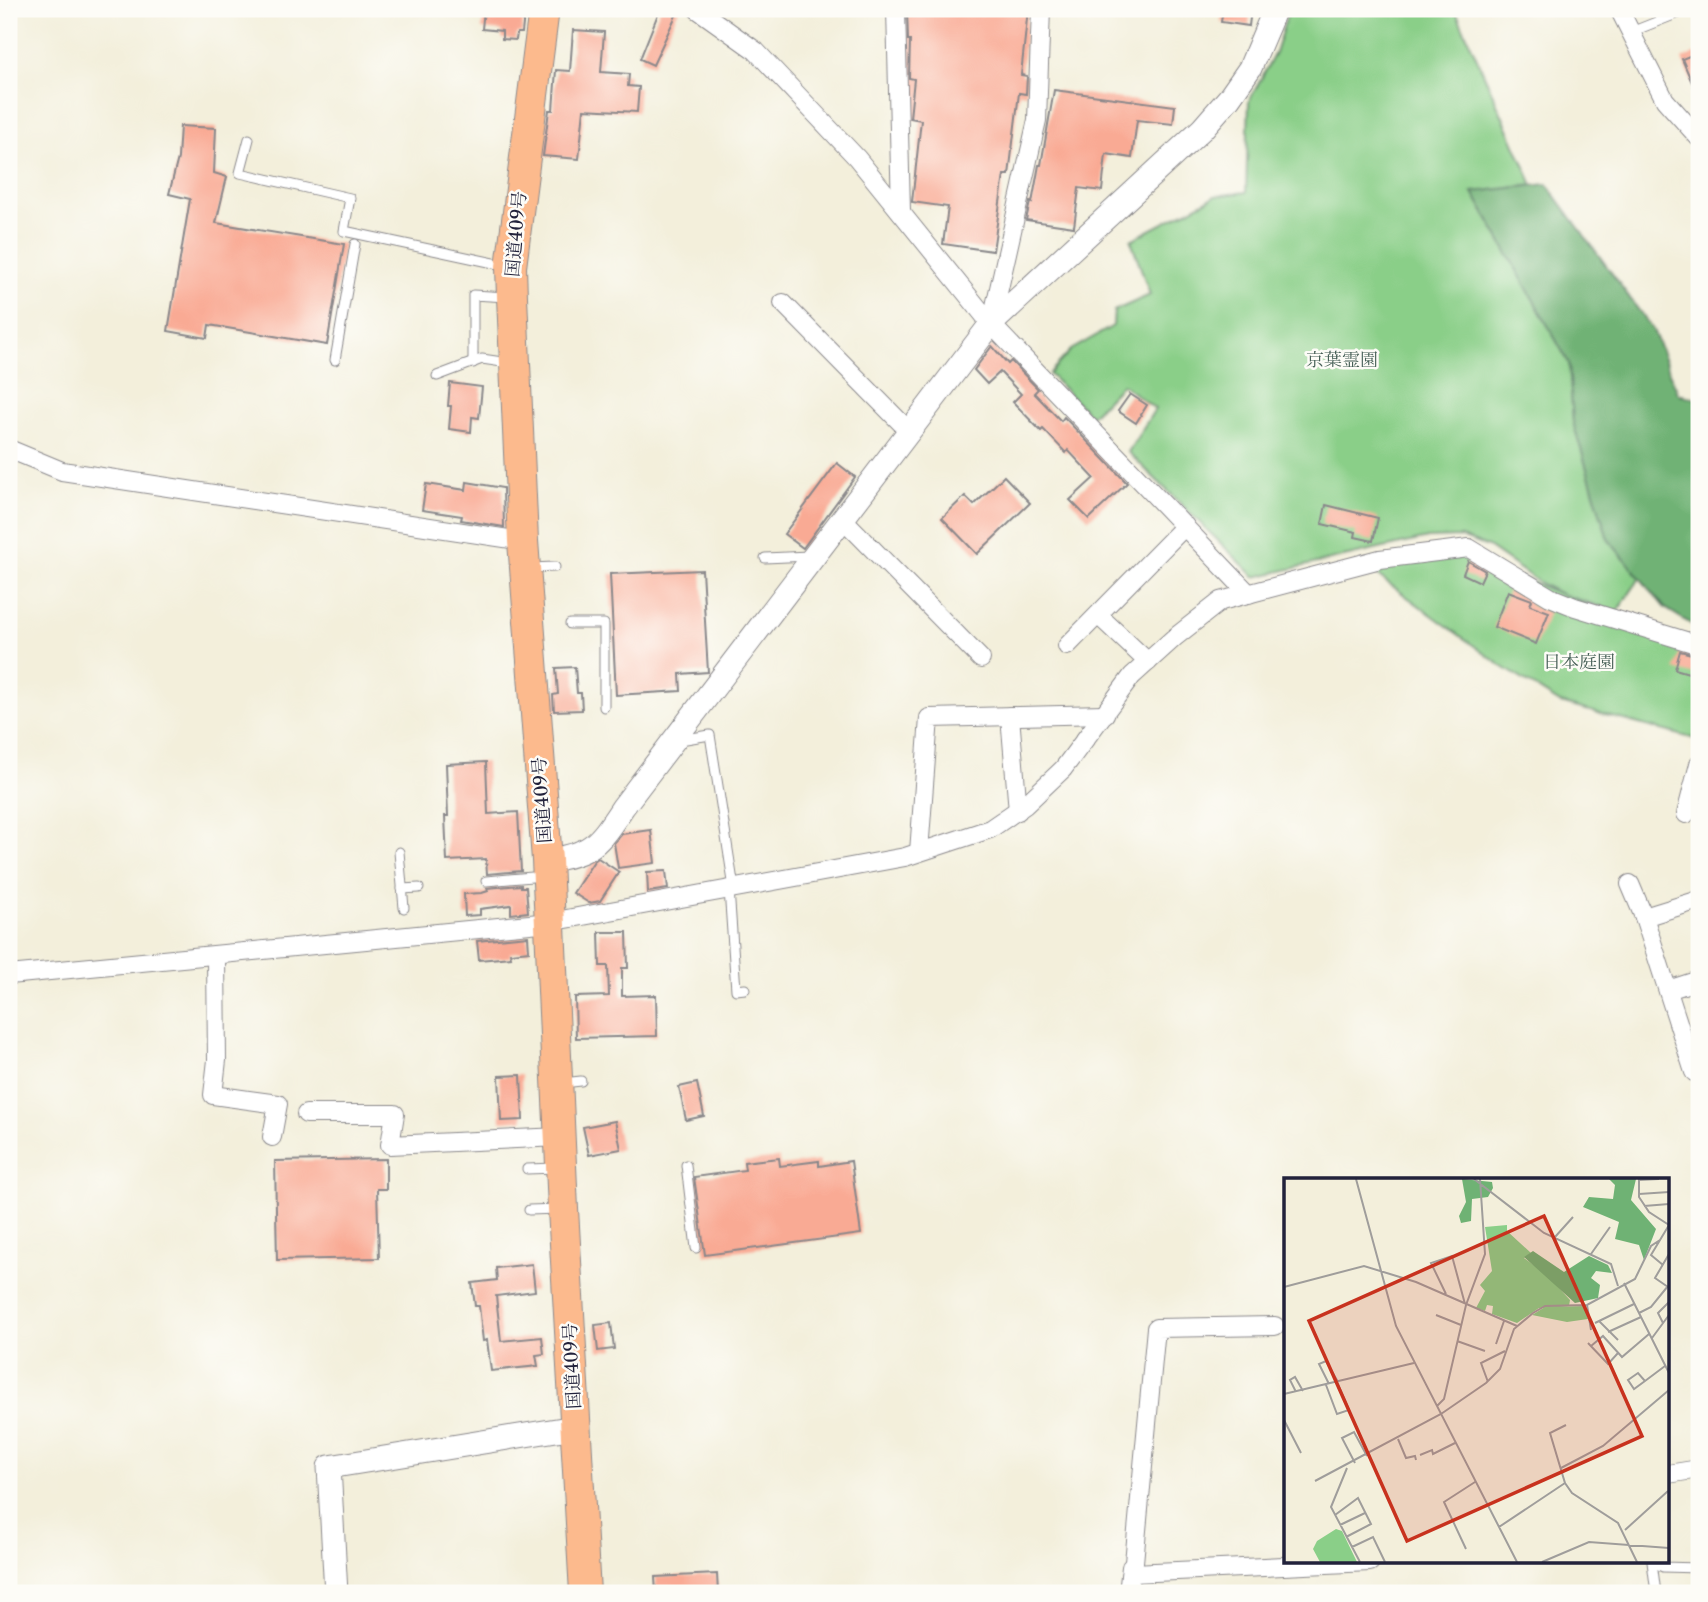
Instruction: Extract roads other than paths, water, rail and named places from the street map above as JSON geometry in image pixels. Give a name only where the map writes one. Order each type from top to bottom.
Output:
[{"type":"highway","name":"国道409号","points":[[544,9],[511,267],[524,554],[550,922],[569,1082],[560,1137],[570,1267],[575,1427],[585,1593]]},
{"type":"street","points":[[697,9],[756,51],[857,158],[992,324],[1249,594]]},
{"type":"street","points":[[896,9],[901,212]]},
{"type":"street","points":[[992,324],[1037,120],[1041,9]]},
{"type":"street","points":[[547,868],[587,851],[605,835],[992,324],[1202,129],[1250,68],[1275,9]]},
{"type":"street","points":[[1619,9],[1665,100],[1699,138]]},
{"type":"street","points":[[782,303],[909,432]]},
{"type":"street","points":[[9,447],[62,471],[524,554]]},
{"type":"street","points":[[843,519],[981,659]]},
{"type":"street","points":[[1067,646],[1185,526]]},
{"type":"street","points":[[9,975],[550,922],[905,857],[990,829],[1018,811],[1063,769],[1132,676],[1174,638],[1222,601],[1380,559],[1469,548],[1550,597],[1699,645]]},
{"type":"street","points":[[1098,615],[1147,662]]},
{"type":"street","points":[[919,852],[929,718],[1105,714]]},
{"type":"street","points":[[1010,716],[1018,811]]},
{"type":"street","points":[[1686,814],[1699,764]]},
{"type":"street","points":[[1630,884],[1644,917],[1694,1072],[1699,1069]]},
{"type":"street","points":[[1644,917],[1699,900]]},
{"type":"street","points":[[216,955],[217,1060],[213,1095],[278,1104],[272,1136]]},
{"type":"street","points":[[1668,990],[1699,980]]},
{"type":"street","points":[[306,1114],[395,1114],[390,1145],[560,1137]]},
{"type":"street","points":[[1133,1573],[1156,1328],[1275,1326]]},
{"type":"street","points":[[336,1593],[329,1467],[575,1427]]},
{"type":"street","points":[[1670,1474],[1699,1469]]},
{"type":"street","points":[[1133,1573],[1327,1564]]},
{"type":"street","points":[[1128,1593],[1131,1567],[1133,1573]]},
{"type":"lane","points":[[1631,32],[1689,9]]},
{"type":"lane","points":[[249,139],[240,173],[350,198],[344,231],[511,267]]},
{"type":"lane","points":[[335,360],[355,244]]},
{"type":"lane","points":[[473,363],[473,295],[512,297]]},
{"type":"lane","points":[[437,376],[482,359],[515,363]]},
{"type":"lane","points":[[524,554],[555,567]]},
{"type":"lane","points":[[765,558],[815,556]]},
{"type":"lane","points":[[570,624],[604,624],[604,707]]},
{"type":"lane","points":[[674,741],[710,735],[731,889],[736,990],[745,989]]},
{"type":"lane","points":[[399,852],[404,908]]},
{"type":"lane","points":[[486,881],[547,868]]},
{"type":"lane","points":[[402,889],[419,888]]},
{"type":"lane","points":[[686,1165],[696,1248]]},
{"type":"lane","points":[[527,1169],[566,1200]]},
{"type":"lane","points":[[528,1210],[566,1200]]},
{"type":"lane","points":[[1653,1564],[1656,1593]]},
{"type":"lane","points":[[1657,1564],[1663,1567],[1699,1568]]},
{"type":"park label","name":"京葉霊園","points":[[1342,360]]},
{"type":"park label","name":"日本庭園","points":[[1579,662]]}]
